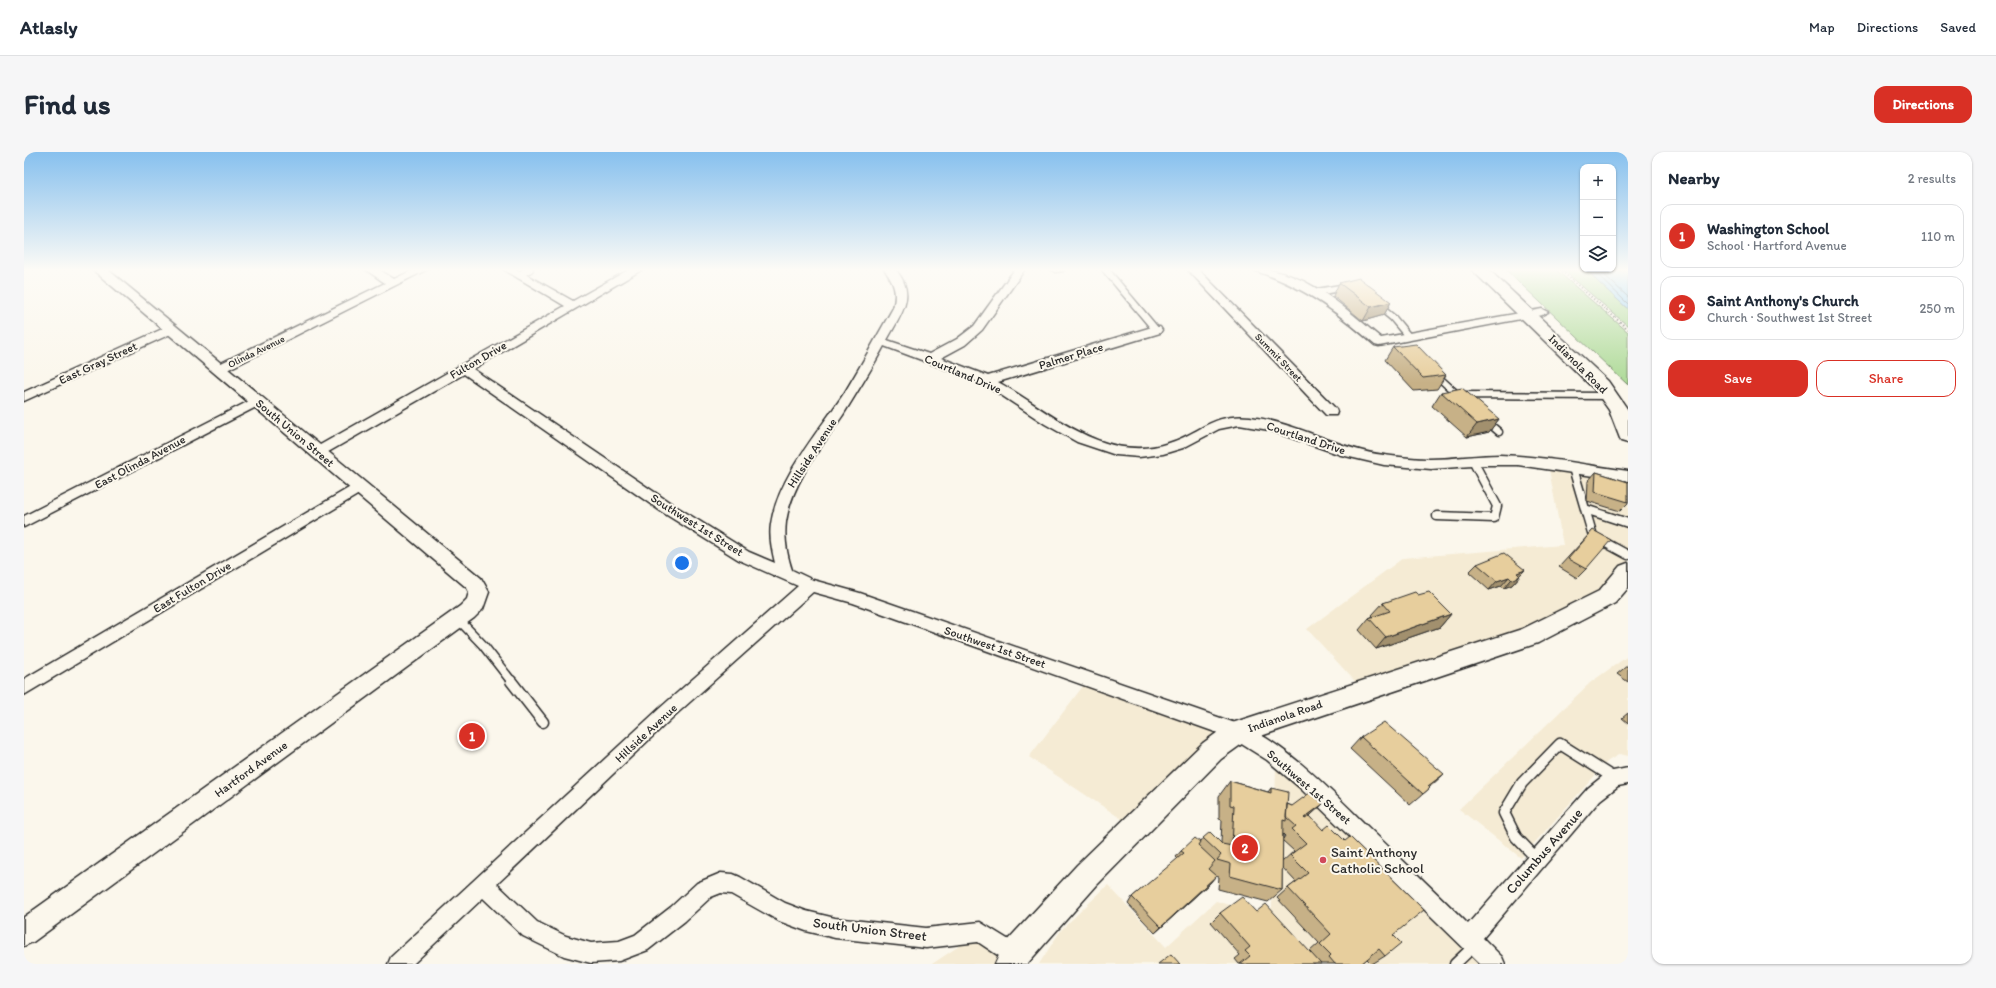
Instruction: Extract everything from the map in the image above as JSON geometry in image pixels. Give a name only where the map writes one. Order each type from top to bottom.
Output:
[{"type":"main road","name":"Indianola Road","points":[[1525,307],[1619,386],[1628,396]]},
{"type":"main road","name":"Indianola Road","points":[[1529,307],[1610,396],[1624,420],[1628,436]]},
{"type":"main road","name":"Indianola Road","points":[[1012,960],[1087,875],[1212,751],[1238,732],[1530,636],[1607,597],[1628,572]]},
{"type":"street","name":"South Union Street","points":[[146,307],[474,583],[479,592],[476,603]]},
{"type":"street","name":"Olinda Avenue","points":[[219,369],[346,307]]},
{"type":"street","name":"Fulton Drive","points":[[318,452],[571,307]]},
{"type":"street","points":[[880,341],[897,307]]},
{"type":"street","points":[[928,359],[961,342],[978,328],[993,307]]},
{"type":"street","name":"Summit Street","points":[[1229,307],[1331,412]]},
{"type":"street","points":[[1335,307],[1379,342],[1404,340],[1534,313]]},
{"type":"street","name":"East Gray Street","points":[[24,397],[171,329]]},
{"type":"street","name":"Palmer Place","points":[[986,381],[1156,330]]},
{"type":"street","name":"Courtland Drive","points":[[880,341],[986,381],[1008,392],[1050,421],[1089,442],[1114,450],[1140,452],[1164,450],[1178,445],[1210,426],[1222,422],[1241,421],[1275,427],[1324,445],[1377,459],[1426,464],[1473,461],[1525,461],[1628,476]]},
{"type":"street","name":"Hillside Avenue","points":[[785,574],[778,532],[779,518],[787,492],[855,385],[880,341]]},
{"type":"street","name":"Southwest 1st Street","points":[[464,368],[590,453],[666,508],[744,556],[810,585],[855,598],[1238,732],[1285,764],[1324,797],[1495,964]]},
{"type":"street","name":"East Olinda Avenue","points":[[24,522],[257,401]]},
{"type":"street","name":"East Fulton Drive","points":[[24,688],[359,486]]},
{"type":"street","name":"Hillside Avenue","points":[[398,964],[666,713],[810,585]]},
{"type":"street","name":"Hartford Avenue","points":[[24,933],[458,619],[476,603]]},
{"type":"street","name":"Columbus Avenue","points":[[1472,942],[1537,859],[1594,794],[1621,777]]},
{"type":"street","name":"South Union Street","points":[[484,885],[530,929],[564,946],[591,953],[619,951],[641,943],[678,914],[704,890],[721,882],[733,884],[779,911],[806,921],[835,928],[926,938],[980,932],[1012,960]]},
{"type":"lane","points":[[1138,307],[1156,330]]},
{"type":"lane","points":[[1381,307],[1394,318],[1404,340]]},
{"type":"lane","points":[[1427,366],[1464,400]]},
{"type":"lane","points":[[1458,395],[1610,396]]},
{"type":"lane","points":[[1481,416],[1498,432]]},
{"type":"lane","points":[[1437,516],[1494,518],[1497,506],[1473,461]]},
{"type":"lane","points":[[1573,468],[1593,536],[1628,555]]},
{"type":"lane","points":[[1585,509],[1628,523]]},
{"type":"lane","points":[[458,619],[483,645],[543,722]]},
{"type":"lane","points":[[1537,859],[1516,837],[1504,813],[1522,783],[1560,744],[1621,777]]},
{"type":"lane","points":[[1455,964],[1472,942]]},
{"type":"path","points":[[1603,307],[1628,329]]},
{"type":"shaded area","points":[[1548,464],[1628,476],[1628,572],[1607,597],[1363,690],[1307,629],[1403,558],[1563,545]]},
{"type":"shaded area","points":[[1628,656],[1628,756],[1620,754],[1608,761],[1521,858],[1459,809],[1591,682]]},
{"type":"shaded area","points":[[1090,677],[1238,732],[1135,828],[1029,757]]},
{"type":"shaded area","name":"Saint Anthony Catholic School","points":[[1276,767],[1289,776],[1479,964],[1039,964],[1061,930],[1108,885],[1166,947],[1216,901],[1265,916],[1272,907]]},
{"type":"shaded area","points":[[980,932],[1010,964],[932,964]]},
{"type":"green space","points":[[1545,307],[1599,307],[1628,332],[1628,385]]},
{"type":"green space","points":[[1606,307],[1626,307],[1628,309],[1628,326]]},
{"type":"building","points":[[1416,344],[1446,375],[1423,378],[1393,347]]},
{"type":"building","points":[[1462,388],[1499,419],[1477,424],[1441,392]]},
{"type":"building","points":[[1596,472],[1628,482],[1628,502],[1595,492]]},
{"type":"building","points":[[1593,530],[1611,540],[1586,569],[1568,559]]},
{"type":"building","points":[[1504,553],[1525,570],[1517,573],[1520,576],[1512,580],[1509,577],[1497,581],[1477,564]]},
{"type":"building","points":[[1415,592],[1418,595],[1429,592],[1451,614],[1386,637],[1369,618],[1390,611],[1383,603]]},
{"type":"building","points":[[1384,722],[1444,774],[1428,786],[1430,788],[1423,794],[1361,737]]},
{"type":"building","points":[[1230,781],[1271,793],[1271,788],[1288,792],[1286,821],[1283,820],[1282,890],[1230,876],[1231,864],[1217,860],[1221,855],[1203,838],[1210,832],[1222,844],[1232,846],[1234,806],[1230,805]]},
{"type":"building","name":"Saint Anthony Catholic School","points":[[1311,792],[1323,804],[1304,818],[1305,819],[1310,816],[1323,830],[1329,825],[1345,841],[1350,837],[1424,910],[1393,935],[1401,943],[1385,956],[1379,949],[1361,964],[1335,964],[1329,957],[1331,955],[1320,944],[1331,934],[1288,888],[1308,873],[1290,855],[1306,843],[1292,829],[1296,826],[1286,817],[1287,804],[1292,806]]},
{"type":"building","points":[[1195,838],[1200,842],[1198,845],[1215,861],[1208,869],[1216,876],[1161,927],[1132,897],[1184,853],[1181,851]]},
{"type":"building","points":[[1242,897],[1256,912],[1266,904],[1321,964],[1240,964],[1250,956],[1245,951],[1250,947],[1220,913]]},
{"type":"building","points":[[1171,954],[1180,964],[1158,964]]},
{"type":"place","name":"Washington School","points":[[472,736]]},
{"type":"place","name":"Saint Anthony's Church","points":[[1245,848]]},
{"type":"place","name":"Saint Anthony Catholic School","points":[[1323,860]]}]
